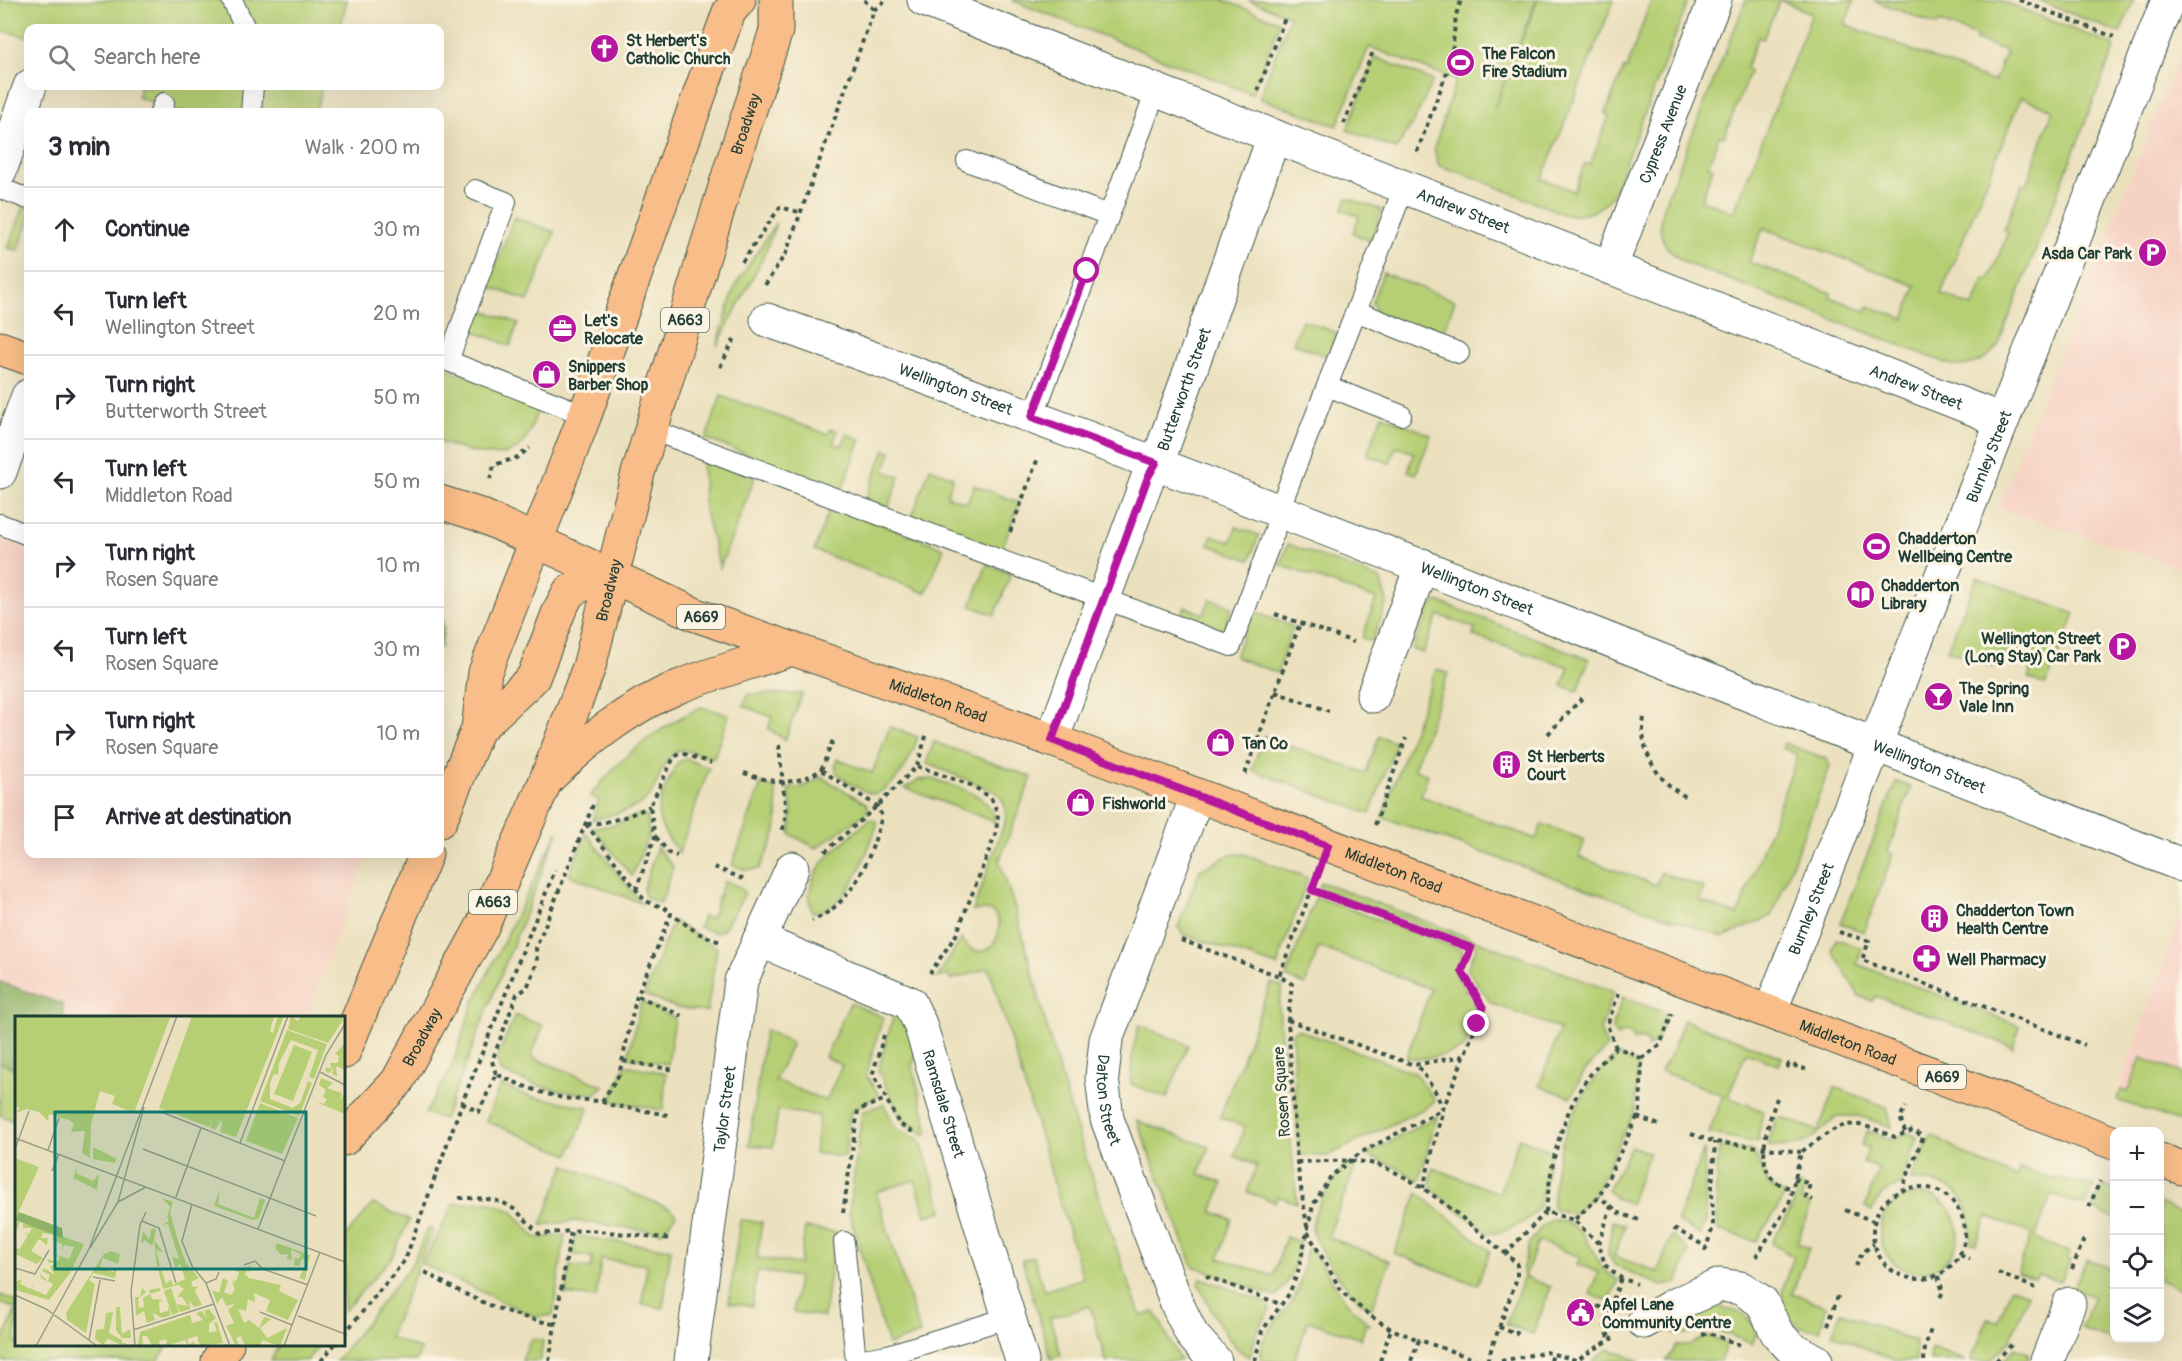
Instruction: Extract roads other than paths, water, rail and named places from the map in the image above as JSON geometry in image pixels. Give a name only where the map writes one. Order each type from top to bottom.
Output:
[{"type":"main road","points":[[444,811],[478,729],[485,672],[585,415],[729,12],[739,0]]},
{"type":"main road","name":"Broadway","points":[[345,1138],[397,1082],[482,927],[546,780],[589,668],[652,430],[776,30],[776,0]]},
{"type":"main road","points":[[0,348],[24,357]]},
{"type":"main road","name":"Middleton Road","points":[[444,503],[480,515],[696,615],[1052,740],[2110,1141]]},
{"type":"main road","points":[[478,729],[533,678],[569,591],[594,578],[613,576]]},
{"type":"main road","points":[[546,780],[586,742],[658,696],[699,679],[792,649]]},
{"type":"main road","points":[[345,1050],[424,858]]},
{"type":"main road","points":[[2164,1161],[2182,1168]]},
{"type":"main road","points":[[218,1361],[225,1346]]},
{"type":"street","name":"Andrew Street","points":[[924,0],[1984,413],[2000,426]]},
{"type":"street","name":"Cypress Avenue","points":[[1610,268],[1715,0]]},
{"type":"street","name":"Burnley Street","points":[[1770,1012],[2168,0]]},
{"type":"street","points":[[0,171],[29,90]]},
{"type":"street","name":"Butterworth Street","points":[[1052,740],[1148,477],[1156,463],[1274,136]]},
{"type":"street","name":"Wellington Street","points":[[756,314],[1422,565],[2182,865]]},
{"type":"street","points":[[0,472],[24,407]]},
{"type":"street","points":[[1374,696],[1422,565]]},
{"type":"street","name":"Dalton Street","points":[[1197,796],[1116,1007],[1106,1040],[1102,1077],[1107,1119],[1178,1306],[1192,1335],[1215,1361]]},
{"type":"street","name":"Taylor Street","points":[[690,1361],[741,981],[759,940],[786,854]]},
{"type":"street","name":"Ramsdale Street","points":[[759,940],[803,956],[910,1003],[920,1024],[1022,1361]]},
{"type":"street","points":[[1644,1322],[1720,1285],[1741,1288],[1762,1302],[1777,1333],[1791,1348],[1821,1347]]},
{"type":"street","points":[[2047,1361],[2069,1304]]},
{"type":"lane","points":[[232,0],[243,24]]},
{"type":"lane","points":[[251,108],[253,90]]},
{"type":"lane","points":[[1032,417],[1156,90]]},
{"type":"lane","points":[[967,161],[1108,215]]},
{"type":"lane","points":[[652,430],[1231,646],[1274,533],[1279,510],[1404,187]]},
{"type":"lane","points":[[0,188],[24,197]]},
{"type":"lane","points":[[475,190],[506,202],[448,361],[585,415]]},
{"type":"lane","points":[[1356,311],[1459,353]]},
{"type":"lane","points":[[1327,386],[1401,415]]},
{"type":"lane","points":[[0,524],[24,533]]},
{"type":"lane","points":[[844,1242],[856,1360],[888,1355],[1010,1317]]},
{"type":"place","name":"St Herbert's Catholic Church","points":[[605,49]]},
{"type":"place","name":"The Falcon Fire Stadium","points":[[1461,62]]},
{"type":"place","name":"Asda Car Park","points":[[2153,253]]},
{"type":"place","name":"Let's Relocate","points":[[563,329]]},
{"type":"place","name":"Snippers Barber Shop","points":[[547,375]]},
{"type":"place","name":"Chadderton Wellbeing Centre","points":[[1877,547]]},
{"type":"place","name":"Chadderton Library","points":[[1860,594]]},
{"type":"place","name":"Wellington Street (Long Stay) Car Park","points":[[2122,647]]},
{"type":"place","name":"The Spring Vale Inn","points":[[1938,697]]},
{"type":"place","name":"Tan Co","points":[[1221,743]]},
{"type":"place","name":"St Herberts Court","points":[[1506,765]]},
{"type":"place","name":"Fishworld","points":[[1081,803]]},
{"type":"place","name":"Chadderton Town Health Centre","points":[[1935,919]]},
{"type":"place","name":"Well Pharmacy","points":[[1926,959]]},
{"type":"place","name":"Apfel Lane Community Centre","points":[[1581,1313]]}]
